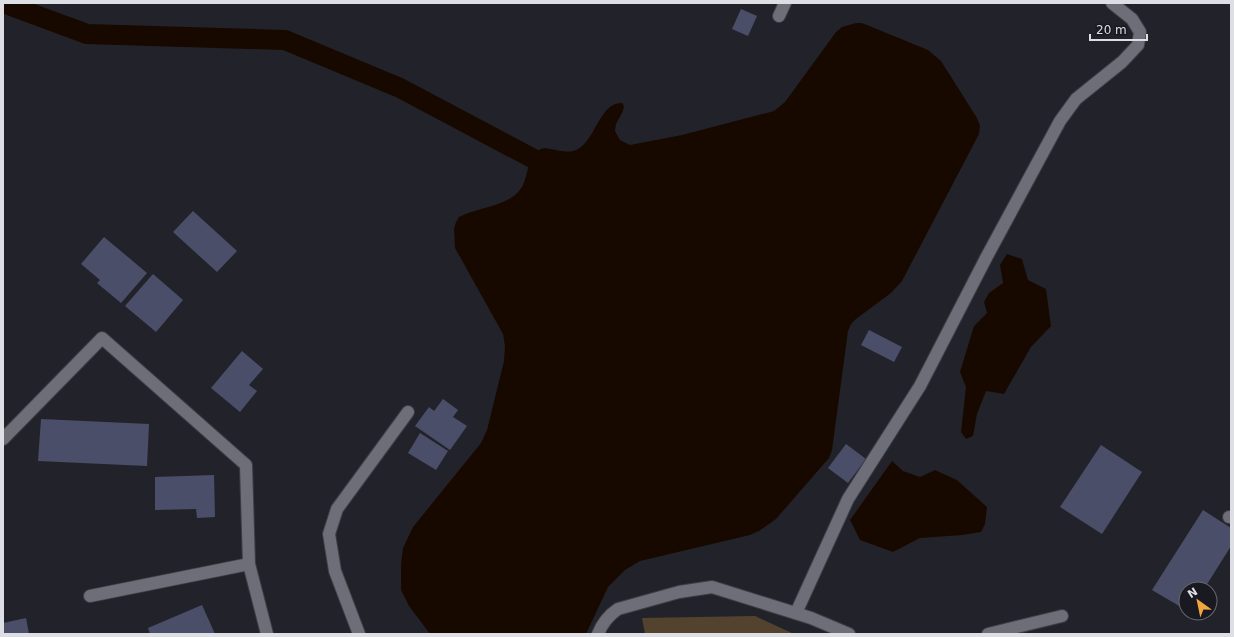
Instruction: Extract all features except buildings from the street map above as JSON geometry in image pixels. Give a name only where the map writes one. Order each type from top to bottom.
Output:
[{"type":"street","points":[[779,16],[786,3]]},
{"type":"street","points":[[796,613],[848,499],[920,386],[986,258],[1060,121],[1076,99],[1122,62],[1138,45],[1140,32],[1132,19],[1112,3]]},
{"type":"street","points":[[3,439],[102,338],[246,465],[248,564],[267,634]]},
{"type":"street","points":[[359,634],[335,571],[329,534],[337,509],[408,412]]},
{"type":"street","points":[[90,596],[248,564]]},
{"type":"street","points":[[598,634],[606,620],[618,609],[679,592],[712,587],[811,618],[849,634]]},
{"type":"street","points":[[988,634],[1062,616]]},
{"type":"shaded area","points":[[862,23],[928,50],[941,61],[977,118],[980,126],[979,134],[902,281],[891,293],[851,324],[848,331],[832,450],[829,458],[776,519],[759,531],[750,535],[640,561],[625,570],[608,587],[586,634],[430,634],[409,606],[401,590],[401,564],[403,548],[413,527],[481,443],[487,430],[504,361],[505,346],[503,334],[455,248],[454,229],[459,217],[502,203],[517,194],[522,187],[529,164],[535,153],[545,148],[573,151],[580,147],[587,141],[607,109],[614,105],[622,103],[624,106],[616,124],[615,131],[620,140],[630,145],[682,135],[774,111],[785,102],[836,32],[842,27]]},
{"type":"shaded area","points":[[1007,254],[1022,259],[1028,280],[1046,289],[1051,326],[1031,347],[1004,394],[986,391],[977,414],[973,436],[966,439],[961,432],[966,387],[960,372],[974,326],[987,313],[984,302],[989,293],[1003,283],[1000,265]]},
{"type":"shaded area","points":[[892,461],[903,471],[920,477],[935,470],[957,480],[987,507],[985,524],[981,532],[920,538],[893,552],[860,540],[850,520]]},
{"type":"shaded area","points":[[755,616],[794,634],[645,634],[642,618]]},
{"type":"waterway","points":[[3,3],[87,34],[285,40],[400,88],[532,158]]}]
